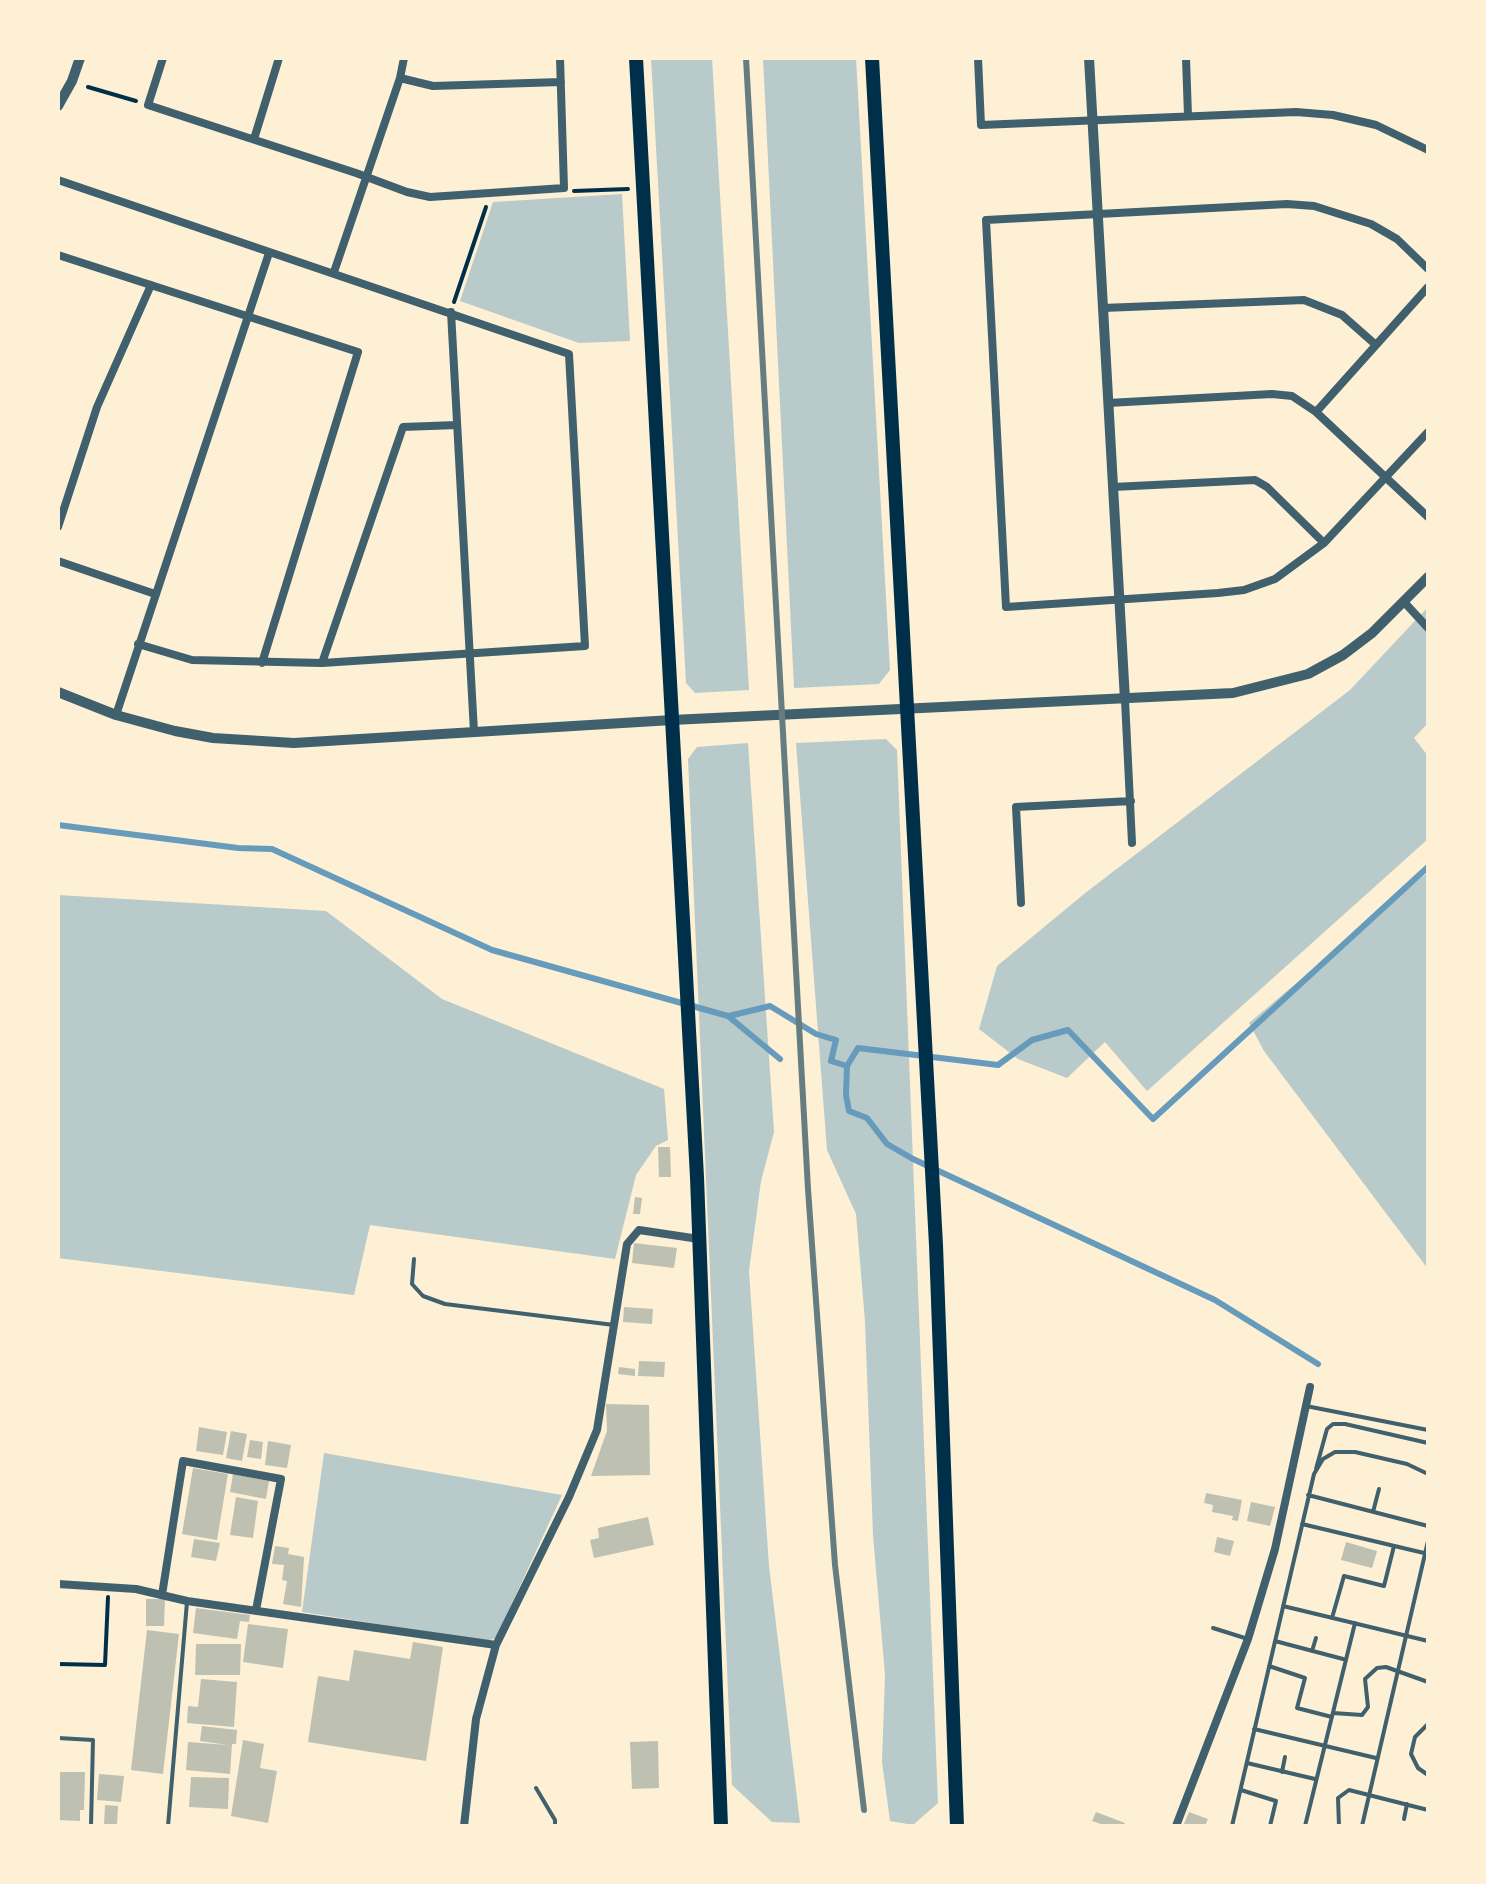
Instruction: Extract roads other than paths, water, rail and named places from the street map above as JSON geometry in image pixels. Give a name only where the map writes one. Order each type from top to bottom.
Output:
[{"type":"highway","points":[[636,58],[699,1239],[720,1826]]},
{"type":"highway","points":[[872,58],[936,1245],[957,1826]]},
{"type":"street","points":[[58,106],[80,58]]},
{"type":"street","points":[[163,58],[148,104],[430,197],[564,188],[560,58]]},
{"type":"street","points":[[254,139],[279,58]]},
{"type":"street","points":[[334,272],[404,58]]},
{"type":"street","points":[[978,58],[981,125],[1296,112],[1332,115],[1376,126],[1428,150]]},
{"type":"street","points":[[1089,58],[1132,843]]},
{"type":"street","points":[[1186,58],[1188,116]]},
{"type":"street","points":[[400,78],[433,86],[562,82]]},
{"type":"street","points":[[58,180],[269,253],[452,307],[569,354],[586,646],[322,663],[262,663],[192,660],[138,644]]},
{"type":"street","points":[[1428,269],[1396,239],[1371,224],[1314,206],[1286,204],[986,220],[1006,607],[1119,602],[1244,590],[1275,579],[1324,543],[1428,432]]},
{"type":"street","points":[[116,714],[269,253]]},
{"type":"street","points":[[58,256],[358,352],[262,663]]},
{"type":"street","points":[[58,527],[97,407],[151,285]]},
{"type":"street","points":[[1316,412],[1428,287]]},
{"type":"street","points":[[1103,308],[1304,300],[1342,316],[1376,345]]},
{"type":"street","points":[[452,307],[474,732]]},
{"type":"street","points":[[1108,404],[1292,396],[1316,412],[1428,518]]},
{"type":"street","points":[[322,663],[403,427],[457,424]]},
{"type":"street","points":[[1112,486],[1255,480],[1267,486],[1324,543]]},
{"type":"street","points":[[58,561],[154,594]]},
{"type":"street","points":[[58,692],[175,731],[294,744],[704,718],[1233,693],[1308,674],[1343,655],[1405,603],[1428,577]]},
{"type":"street","points":[[1405,603],[1428,628]]},
{"type":"street","points":[[1021,903],[1016,807],[1131,801]]},
{"type":"street","points":[[464,1826],[476,1719],[496,1645],[569,1497],[596,1430],[627,1244],[639,1230],[699,1239]]},
{"type":"street","points":[[1176,1826],[1248,1639],[1275,1549],[1310,1388]]},
{"type":"street","points":[[162,1595],[183,1462],[282,1478],[256,1610]]},
{"type":"street","points":[[58,1584],[108,1587],[496,1645]]},
{"type":"lane","points":[[414,1259],[412,1284],[423,1296],[444,1304],[614,1324]]},
{"type":"lane","points":[[1306,1406],[1428,1430]]},
{"type":"lane","points":[[1232,1826],[1308,1495],[1327,1429],[1332,1424],[1346,1424],[1428,1443]]},
{"type":"lane","points":[[1314,1474],[1324,1459],[1335,1452],[1354,1452],[1408,1464],[1428,1474]]},
{"type":"lane","points":[[1373,1512],[1379,1490]]},
{"type":"lane","points":[[1308,1495],[1428,1526]]},
{"type":"lane","points":[[1302,1524],[1426,1553]]},
{"type":"lane","points":[[1362,1826],[1428,1541]]},
{"type":"lane","points":[[1332,1618],[1344,1576],[1384,1586],[1394,1546]]},
{"type":"lane","points":[[1418,1588],[1428,1590]]},
{"type":"lane","points":[[168,1826],[187,1601]]},
{"type":"lane","points":[[1283,1606],[1428,1641]]},
{"type":"lane","points":[[1305,1826],[1354,1622]]},
{"type":"lane","points":[[1213,1628],[1248,1639]]},
{"type":"lane","points":[[1312,1651],[1316,1638]]},
{"type":"lane","points":[[1275,1641],[1345,1660]]},
{"type":"lane","points":[[1269,1666],[1305,1678],[1298,1708],[1332,1715],[1362,1715],[1368,1707],[1365,1678],[1386,1667],[1428,1682]]},
{"type":"lane","points":[[1428,1724],[1415,1737],[1411,1754],[1418,1768],[1428,1775]]},
{"type":"lane","points":[[1254,1729],[1378,1758]]},
{"type":"lane","points":[[58,1738],[93,1740],[91,1826]]},
{"type":"lane","points":[[1282,1772],[1286,1757]]},
{"type":"lane","points":[[1247,1763],[1316,1779]]},
{"type":"lane","points":[[536,1788],[555,1826]]},
{"type":"lane","points":[[1240,1790],[1276,1802],[1270,1826]]},
{"type":"lane","points":[[1339,1826],[1337,1805],[1342,1792],[1350,1790],[1428,1810]]},
{"type":"lane","points":[[1404,1819],[1408,1804]]},
{"type":"waterway","points":[[58,825],[272,849],[492,950],[728,1016],[780,1059]]},
{"type":"waterway","points":[[1318,1364],[1215,1300],[887,1144],[867,1118],[849,1111],[847,1066],[858,1048],[998,1065],[1032,1040],[1068,1030],[1153,1119],[1428,867]]},
{"type":"waterway","points":[[729,1016],[770,1006],[816,1034],[836,1040],[831,1061],[847,1066]]},
{"type":"railway","points":[[746,58],[808,1189],[835,1565],[864,1810]]}]
